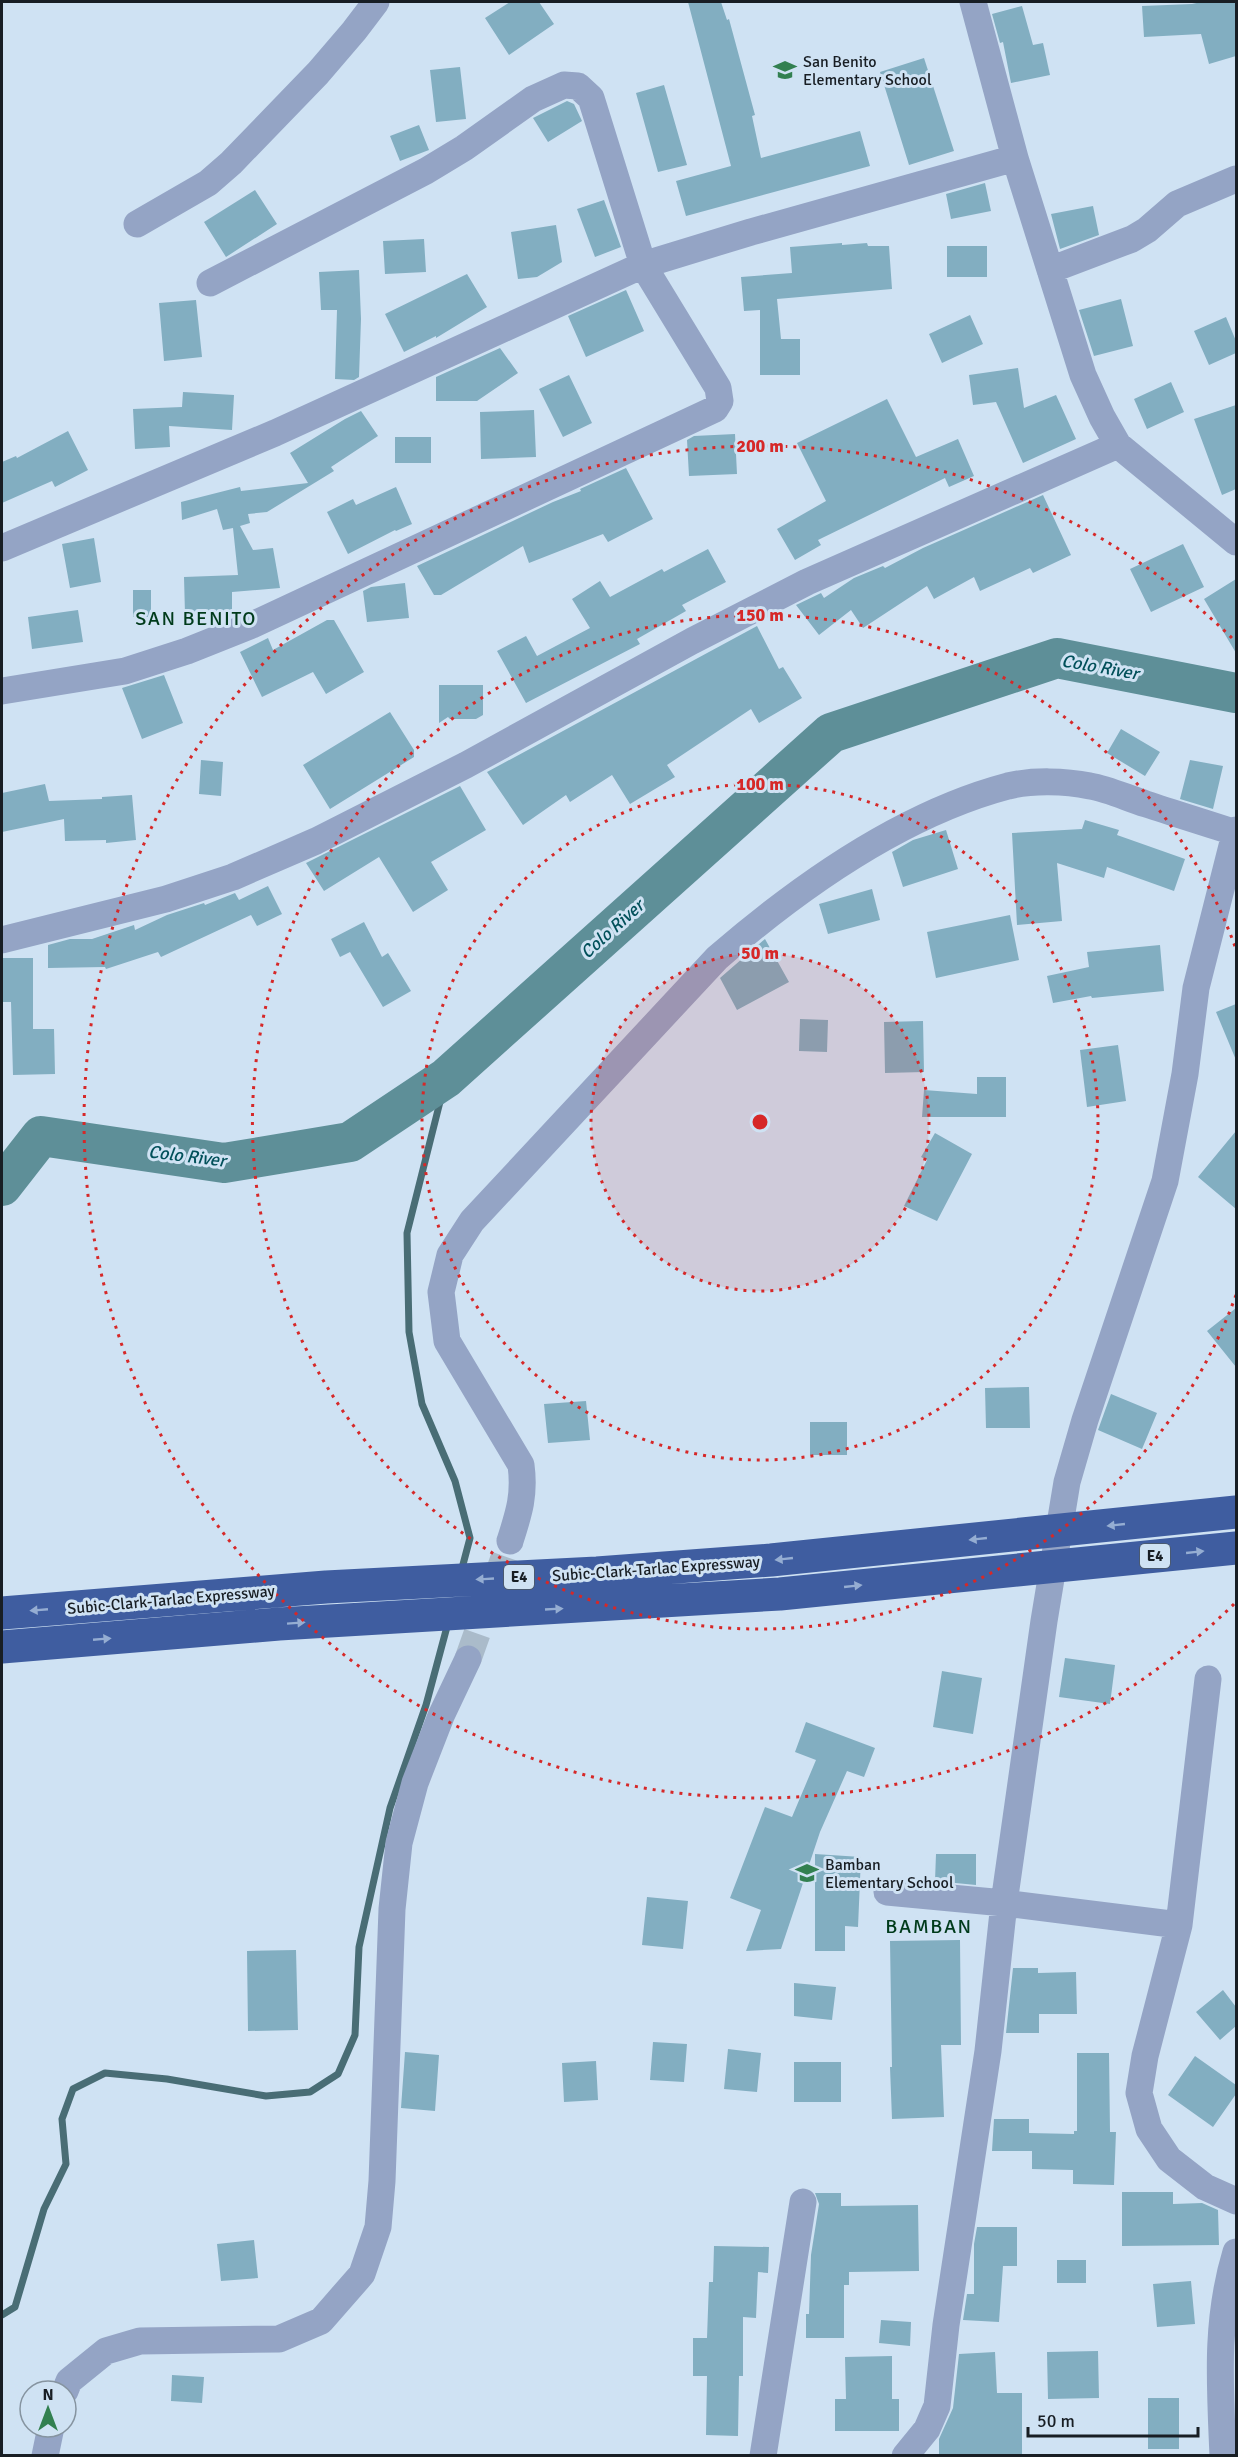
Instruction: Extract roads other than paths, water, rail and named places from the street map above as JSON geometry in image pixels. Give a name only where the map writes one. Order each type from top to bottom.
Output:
[{"type":"highway","name":"Subic-Clark-Tarlac Expressway","points":[[2,1613],[326,1587],[597,1573],[771,1560],[1236,1512]]},
{"type":"highway","name":"Subic-Clark-Tarlac Expressway","points":[[2,1647],[279,1624],[780,1594],[1236,1548]]},
{"type":"street","points":[[137,224],[208,183],[231,163],[318,73],[376,2]]},
{"type":"street","points":[[973,2],[1050,270],[1083,375],[1102,417],[1118,445],[1236,542]]},
{"type":"street","points":[[2,691],[125,671],[187,651],[252,625],[715,409],[720,401],[718,388],[643,265],[591,98],[578,86],[564,85],[533,99],[464,148],[426,171],[210,283]]},
{"type":"street","points":[[2,548],[275,433],[643,265],[1016,158]]},
{"type":"street","points":[[1050,270],[1132,239],[1147,230],[1177,204],[1236,179]]},
{"type":"street","points":[[2,939],[166,898],[233,877],[316,841],[466,765],[692,641],[807,582],[1118,445]]},
{"type":"street","points":[[510,1541],[522,1504],[524,1485],[521,1465],[447,1341],[441,1293],[450,1256],[472,1221],[717,958],[753,926],[819,878],[876,844],[936,811],[1010,786],[1050,782],[1090,786],[1236,832],[1196,988],[1185,1074],[1165,1181],[1085,1420],[1067,1482],[1044,1621],[1004,1903],[988,2051],[946,2325],[936,2406],[927,2429],[905,2456]]},
{"type":"street","points":[[71,2379],[106,2351],[140,2341],[279,2339],[321,2320],[362,2274],[378,2227],[382,2181],[392,1909],[399,1843],[415,1783],[441,1716],[468,1659]]},
{"type":"street","points":[[1208,1679],[1179,1925],[1145,2056],[1139,2093],[1149,2129],[1169,2159],[1205,2187],[1236,2201]]},
{"type":"street","points":[[887,1892],[1004,1903],[1179,1925]]},
{"type":"street","points":[[763,2456],[803,2202]]},
{"type":"street","points":[[1223,2456],[1220,2373],[1222,2311],[1236,2252]]},
{"type":"street","points":[[45,2456],[49,2439]]},
{"type":"waterway","name":"Colo River","points":[[2,1186],[41,1136],[224,1163],[350,1142],[446,1078],[831,733],[1057,658],[1236,693]]},
{"type":"waterway","points":[[446,1078],[407,1233],[409,1332],[422,1404],[455,1481],[470,1538],[461,1572]]},
{"type":"waterway","points":[[2,2315],[15,2307],[44,2209],[66,2164],[62,2119],[73,2089],[105,2073],[167,2079],[266,2096],[310,2092],[338,2074],[355,2035],[359,1947],[390,1808],[426,1705],[448,1623]]},
{"type":"tunnel","points":[[468,1659],[510,1541]]},
{"type":"place","name":"San Benito Elementary School","points":[[785,70]]},
{"type":"place","name":"Bamban Elementary School","points":[[807,1873]]},
{"type":"district","name":"SAN BENITO","points":[[196,618]]},
{"type":"district","name":"BAMBAN","points":[[929,1926]]}]
